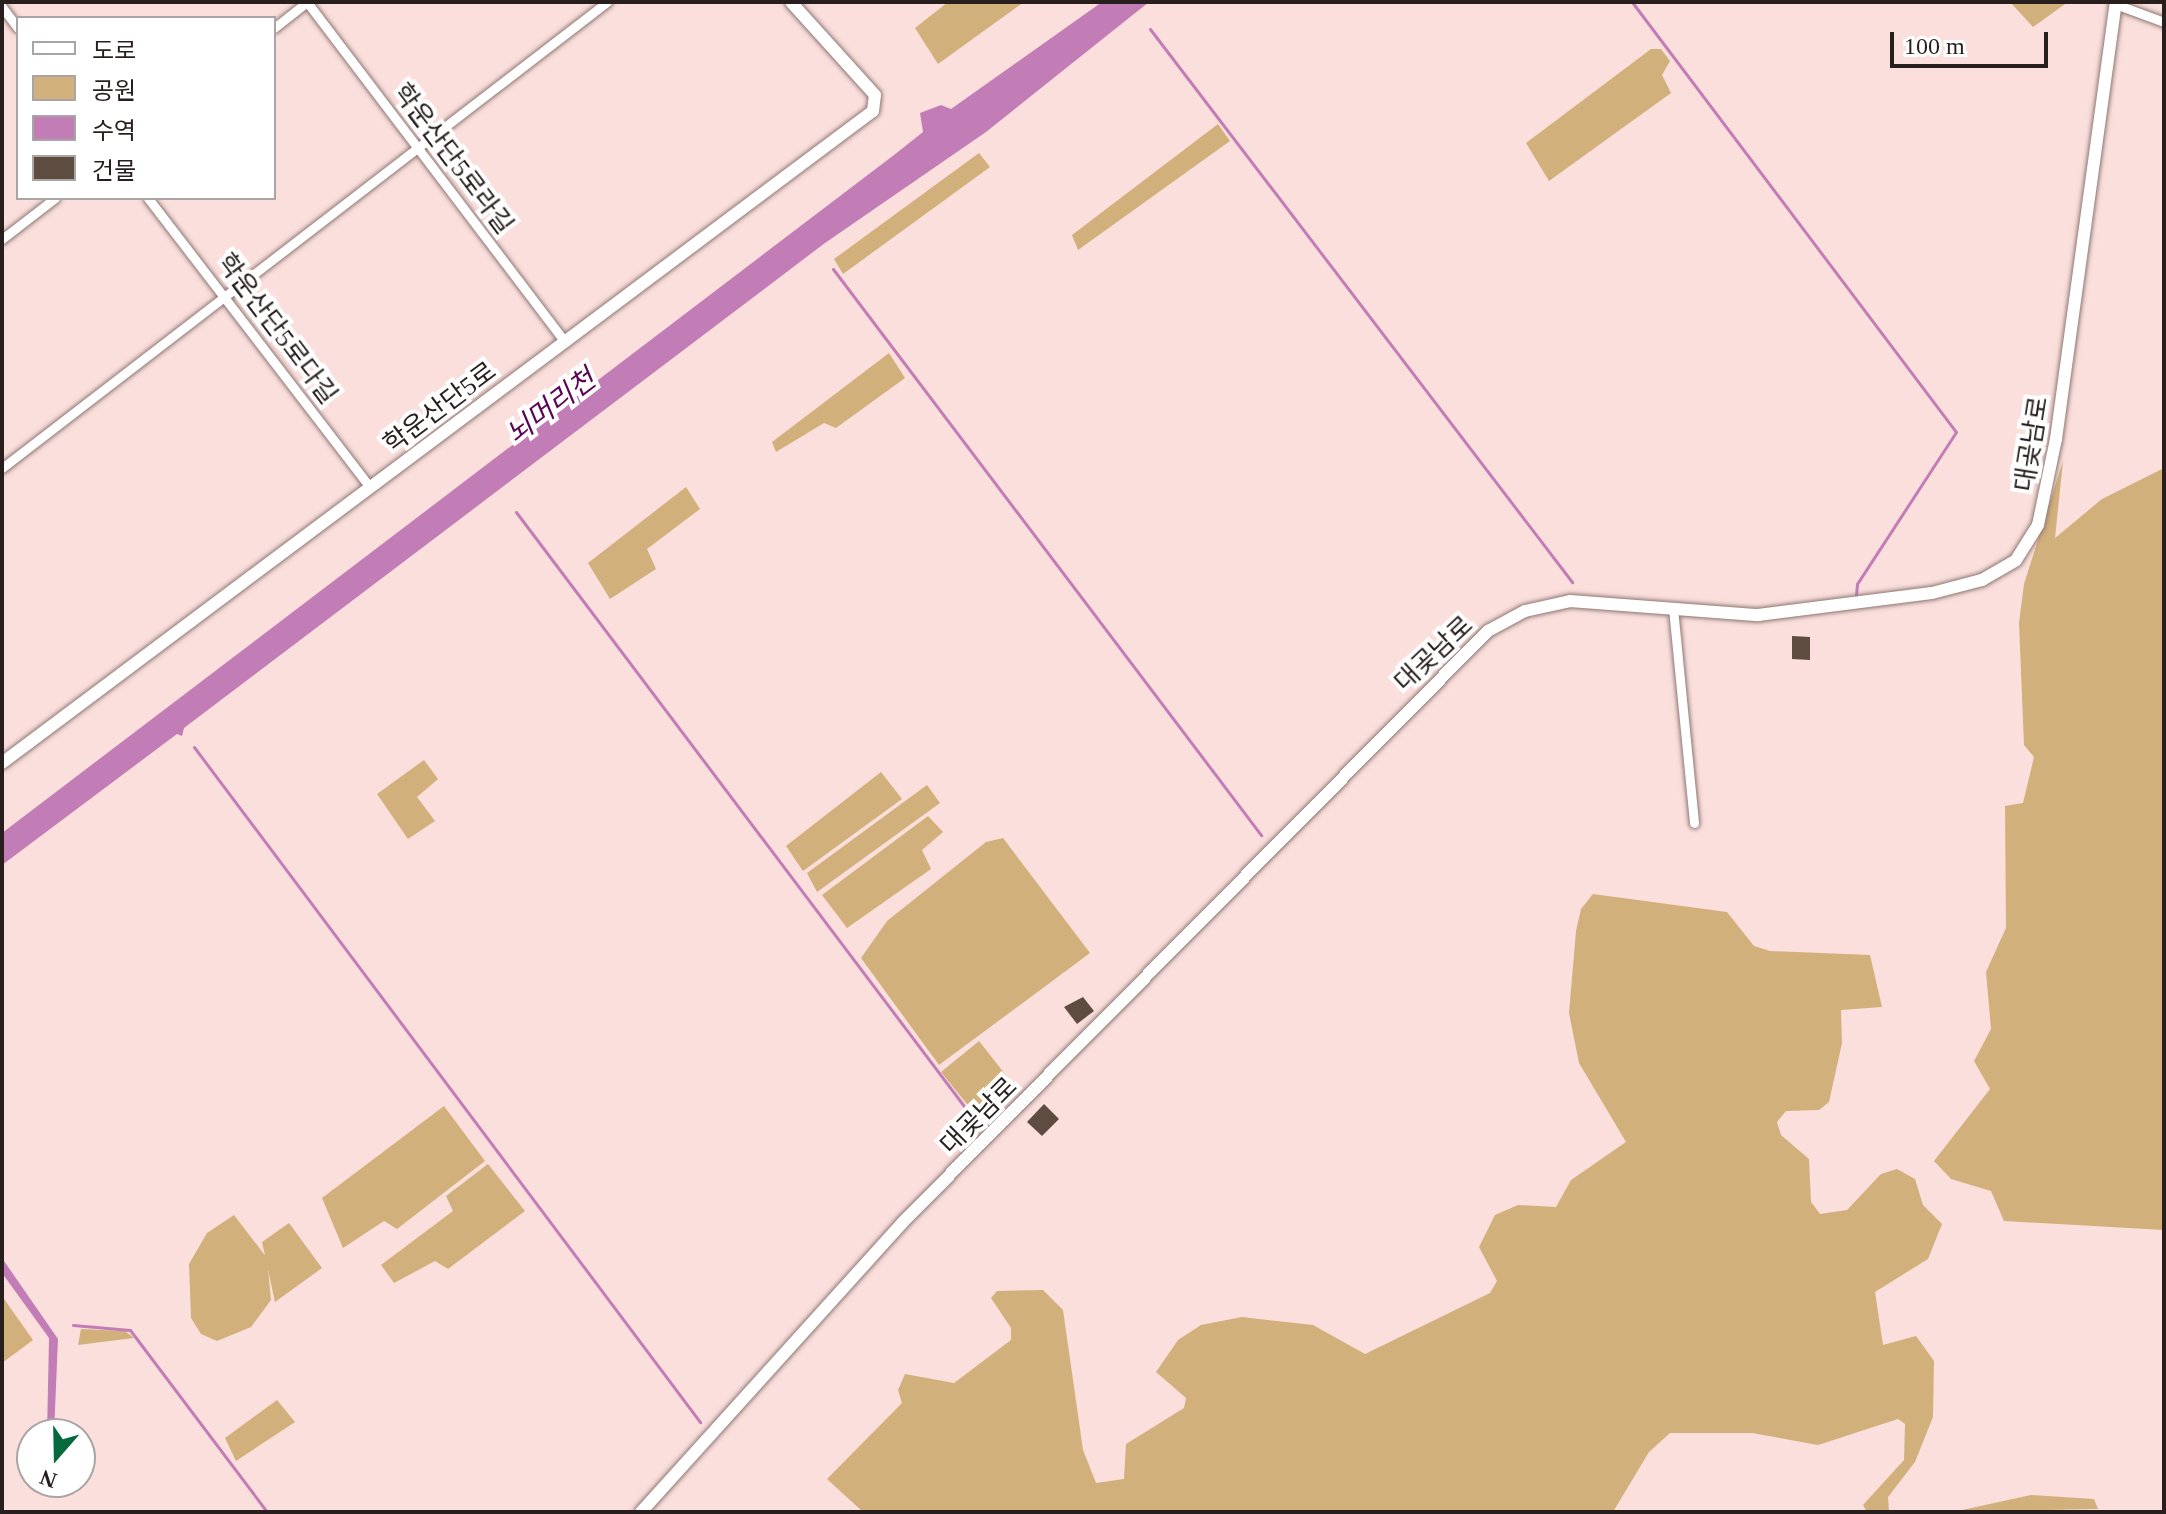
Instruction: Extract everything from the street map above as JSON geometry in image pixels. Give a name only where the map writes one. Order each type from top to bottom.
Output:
[{"type":"street","points":[[14,2],[3,9],[16,25]]},
{"type":"street","points":[[276,26],[307,2]]},
{"type":"street","name":"학운산단5로라길","points":[[307,2],[565,342]]},
{"type":"street","points":[[2,468],[607,2]]},
{"type":"street","name":"학운산단5로","points":[[2,763],[873,111],[875,95],[791,2]]},
{"type":"street","name":"대곶남로","points":[[641,1512],[864,1263],[1476,640],[1507,619],[1556,602],[1758,615],[1932,593],[1982,580],[2025,550],[2045,504],[2056,439],[2117,4],[2164,22]]},
{"type":"street","points":[[2,239],[52,200]]},
{"type":"street","name":"학운산단5로다길","points":[[150,200],[370,487]]},
{"type":"street","points":[[1673,608],[1694,823]]},
{"type":"green space","points":[[948,2],[1024,2],[938,64],[915,28]]},
{"type":"green space","points":[[2010,2],[2068,2],[2033,27]]},
{"type":"green space","points":[[1651,49],[1661,49],[1670,61],[1662,75],[1671,93],[1549,181],[1526,143]]},
{"type":"green space","points":[[1218,124],[1230,141],[1078,250],[1072,235]]},
{"type":"green space","points":[[979,153],[990,167],[843,274],[834,259]]},
{"type":"green space","points":[[889,353],[905,378],[836,428],[824,423],[776,452],[772,442]]},
{"type":"green space","points":[[2063,461],[2055,538],[2102,499],[2164,468],[2164,1230],[2004,1221],[1991,1191],[1951,1179],[1934,1161],[1990,1089],[1974,1061],[1991,1029],[1986,972],[2006,928],[2005,806],[2023,803],[2034,757],[2024,745],[2019,623],[2024,584]]},
{"type":"green space","points":[[686,487],[700,509],[647,549],[656,569],[610,599],[588,563]]},
{"type":"green space","points":[[424,760],[438,779],[417,797],[435,821],[408,839],[377,794]]},
{"type":"green space","points":[[881,772],[902,799],[803,871],[786,846]]},
{"type":"green space","points":[[927,785],[940,803],[817,892],[807,873]]},
{"type":"green space","points":[[928,816],[943,832],[922,850],[931,869],[847,928],[822,895]]},
{"type":"green space","points":[[1003,838],[1090,953],[939,1065],[861,958],[887,921],[986,842]]},
{"type":"green space","points":[[1593,894],[1727,912],[1754,946],[1770,951],[1870,955],[1882,1007],[1841,1010],[1842,1043],[1829,1102],[1819,1110],[1786,1111],[1777,1122],[1781,1135],[1809,1159],[1811,1202],[1820,1214],[1847,1210],[1881,1174],[1897,1169],[1915,1179],[1923,1205],[1942,1224],[1928,1259],[1875,1292],[1883,1345],[1916,1336],[1934,1361],[1933,1417],[1915,1462],[1888,1497],[1889,1512],[1867,1512],[1863,1505],[1904,1460],[1905,1424],[1898,1419],[1818,1445],[1752,1433],[1670,1433],[1649,1452],[1613,1512],[863,1512],[827,1479],[902,1403],[898,1390],[905,1374],[954,1383],[1011,1340],[1011,1328],[991,1298],[997,1291],[1043,1290],[1063,1310],[1083,1450],[1096,1483],[1124,1479],[1126,1444],[1184,1408],[1186,1398],[1156,1372],[1178,1340],[1201,1325],[1242,1317],[1313,1325],[1365,1354],[1490,1293],[1497,1281],[1479,1247],[1495,1215],[1518,1205],[1556,1207],[1571,1180],[1626,1142],[1579,1063],[1569,1013],[1576,931],[1581,909]]},
{"type":"green space","points":[[979,1041],[1016,1088],[983,1124],[941,1072]]},
{"type":"green space","points":[[444,1106],[485,1161],[397,1229],[384,1221],[343,1248],[322,1198]]},
{"type":"green space","points":[[488,1164],[525,1211],[448,1269],[435,1261],[394,1283],[381,1265],[453,1211],[446,1196]]},
{"type":"green space","points":[[234,1215],[267,1258],[271,1300],[251,1327],[217,1341],[201,1334],[191,1318],[189,1264],[207,1233]]},
{"type":"green space","points":[[289,1223],[322,1268],[275,1302],[262,1242]]},
{"type":"green space","points":[[2,1296],[33,1340],[2,1363]]},
{"type":"green space","points":[[81,1329],[125,1331],[134,1338],[78,1345]]},
{"type":"green space","points":[[277,1400],[295,1422],[236,1461],[225,1438]]},
{"type":"green space","points":[[2031,1495],[2094,1499],[2098,1509],[1953,1512]]},
{"type":"water","points":[[1102,2],[1149,2],[986,132],[825,243],[184,728],[182,736],[177,734],[2,865],[2,833],[894,155],[923,132],[920,113],[941,105],[951,109]]},
{"type":"water","points":[[2,1258],[58,1339],[55,1418],[47,1418],[49,1338],[2,1273]]},
{"type":"building","points":[[1792,636],[1810,637],[1810,660],[1792,659]]},
{"type":"building","points":[[1083,997],[1094,1011],[1077,1024],[1064,1007]]},
{"type":"building","points":[[1044,1104],[1059,1119],[1042,1136],[1027,1122]]},
{"type":"waterway","points":[[1632,2],[1956,432],[1857,584],[1856,596]]},
{"type":"waterway","points":[[1150,29],[1572,582]]},
{"type":"waterway","points":[[833,269],[1261,835]]},
{"type":"waterway","points":[[516,512],[979,1126]]},
{"type":"waterway","points":[[194,747],[700,1422]]},
{"type":"waterway","points":[[73,1325],[130,1330],[267,1512]]},
{"type":"water label","name":"뇌머리천","points":[[551,407]]}]
